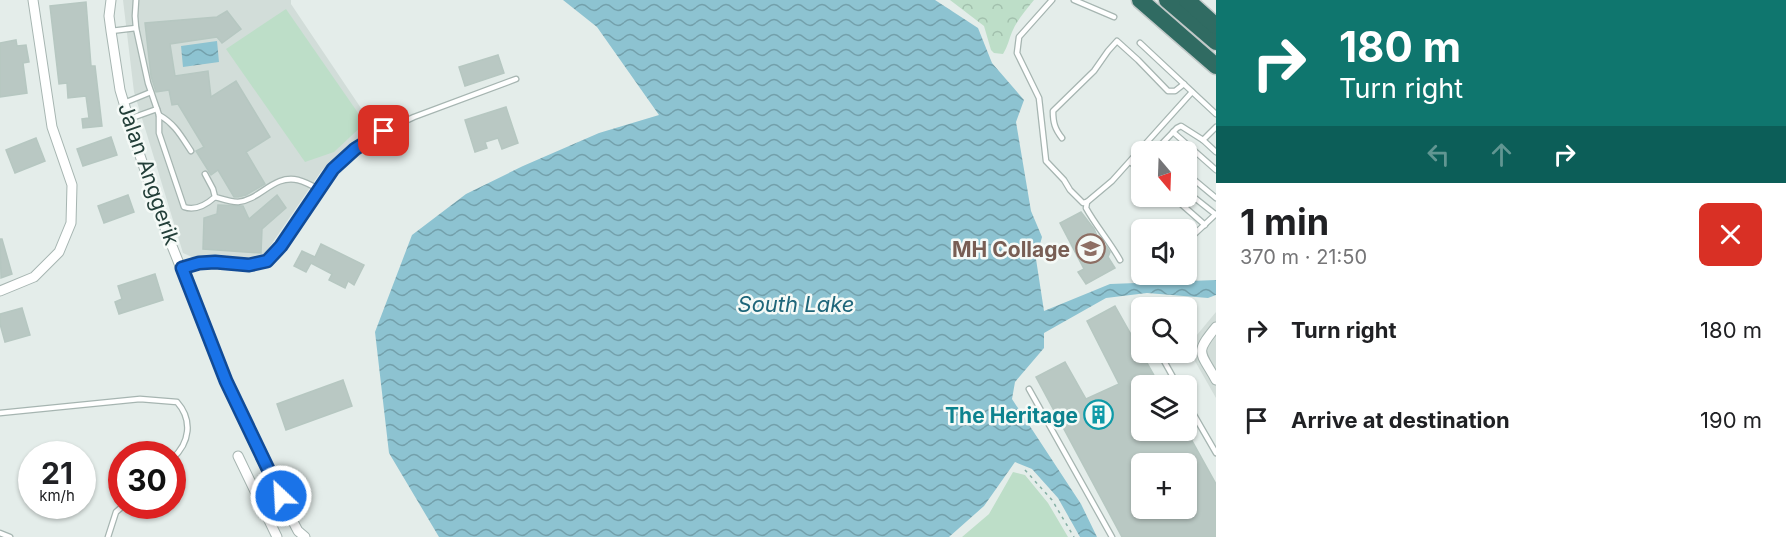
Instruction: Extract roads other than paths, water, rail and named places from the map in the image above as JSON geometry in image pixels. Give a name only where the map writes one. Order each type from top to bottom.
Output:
[{"type":"highway","points":[[1125,0],[1171,27]]},
{"type":"highway","points":[[1140,0],[1216,66]]},
{"type":"highway","points":[[1167,0],[1216,42]]},
{"type":"highway","points":[[1187,0],[1216,26]]},
{"type":"street","points":[[0,291],[34,276],[59,252],[71,223],[72,186],[52,127],[33,0]]},
{"type":"street","name":"Jalan Anggerik","points":[[111,0],[109,16],[120,90],[136,147],[166,231],[226,381],[289,514],[304,537]]},
{"type":"street","points":[[1216,327],[1201,345],[1201,352],[1216,380]]},
{"type":"street","points":[[238,456],[277,537]]},
{"type":"lane","points":[[136,0],[136,28],[141,56],[159,115],[159,133],[184,207],[197,208],[215,196]]},
{"type":"lane","points":[[1052,0],[1018,37],[1017,53],[1039,98],[1046,161],[1070,190],[1083,203],[1087,202]]},
{"type":"lane","points":[[1074,0],[1114,17]]},
{"type":"lane","points":[[111,31],[136,28]]},
{"type":"lane","points":[[1062,138],[1053,122],[1053,111],[1094,71],[1117,41],[1168,91],[1175,91],[1184,84]]},
{"type":"lane","points":[[1140,43],[1216,114]]},
{"type":"lane","points":[[182,268],[199,263],[249,265],[267,261],[281,246],[333,169],[355,149],[384,131],[414,117],[516,79]]},
{"type":"lane","points":[[124,103],[151,92]]},
{"type":"lane","points":[[1120,260],[1089,214],[1086,208],[1087,202],[1112,181],[1192,92]]},
{"type":"lane","points":[[129,119],[157,109]]},
{"type":"lane","points":[[159,115],[176,127],[191,151]]},
{"type":"lane","points":[[1165,141],[1181,126],[1203,140],[1216,152]]},
{"type":"lane","points":[[1203,140],[1216,127]]},
{"type":"lane","points":[[1173,132],[1216,170]]},
{"type":"lane","points":[[205,174],[215,196]]},
{"type":"lane","points":[[215,196],[238,202],[254,197],[285,179],[296,179],[320,190]]},
{"type":"lane","points":[[1197,182],[1216,198]]},
{"type":"lane","points":[[1197,200],[1215,214],[1197,232]]},
{"type":"lane","points":[[1185,207],[1205,225]]},
{"type":"lane","points":[[1029,389],[1112,537]]},
{"type":"lane","points":[[0,413],[140,399],[177,402],[185,411],[189,423],[184,441]]},
{"type":"lane","points":[[1197,420],[1216,453]]},
{"type":"lane","points":[[108,537],[114,519]]},
{"type":"lane","points":[[0,533],[10,537]]},
{"type":"water","name":"South Lake","points":[[563,0],[935,0],[978,28],[992,63],[1024,100],[1016,122],[1031,211],[1042,237],[1036,259],[1044,311],[1110,284],[1197,285],[1197,281],[1216,280],[1216,295],[1208,298],[1147,293],[1106,298],[1044,333],[1044,348],[1015,382],[1012,399],[1081,504],[1097,537],[1080,537],[1058,498],[1032,469],[1015,462],[984,506],[949,537],[439,537],[389,453],[375,332],[412,235],[466,194],[523,166],[599,133],[659,115],[597,27]]},
{"type":"water","points":[[217,41],[219,62],[183,67],[181,46]]},
{"type":"place","name":"MH Collage","points":[[1091,249]]},
{"type":"place","name":"The Heritage","points":[[1099,415]]}]
